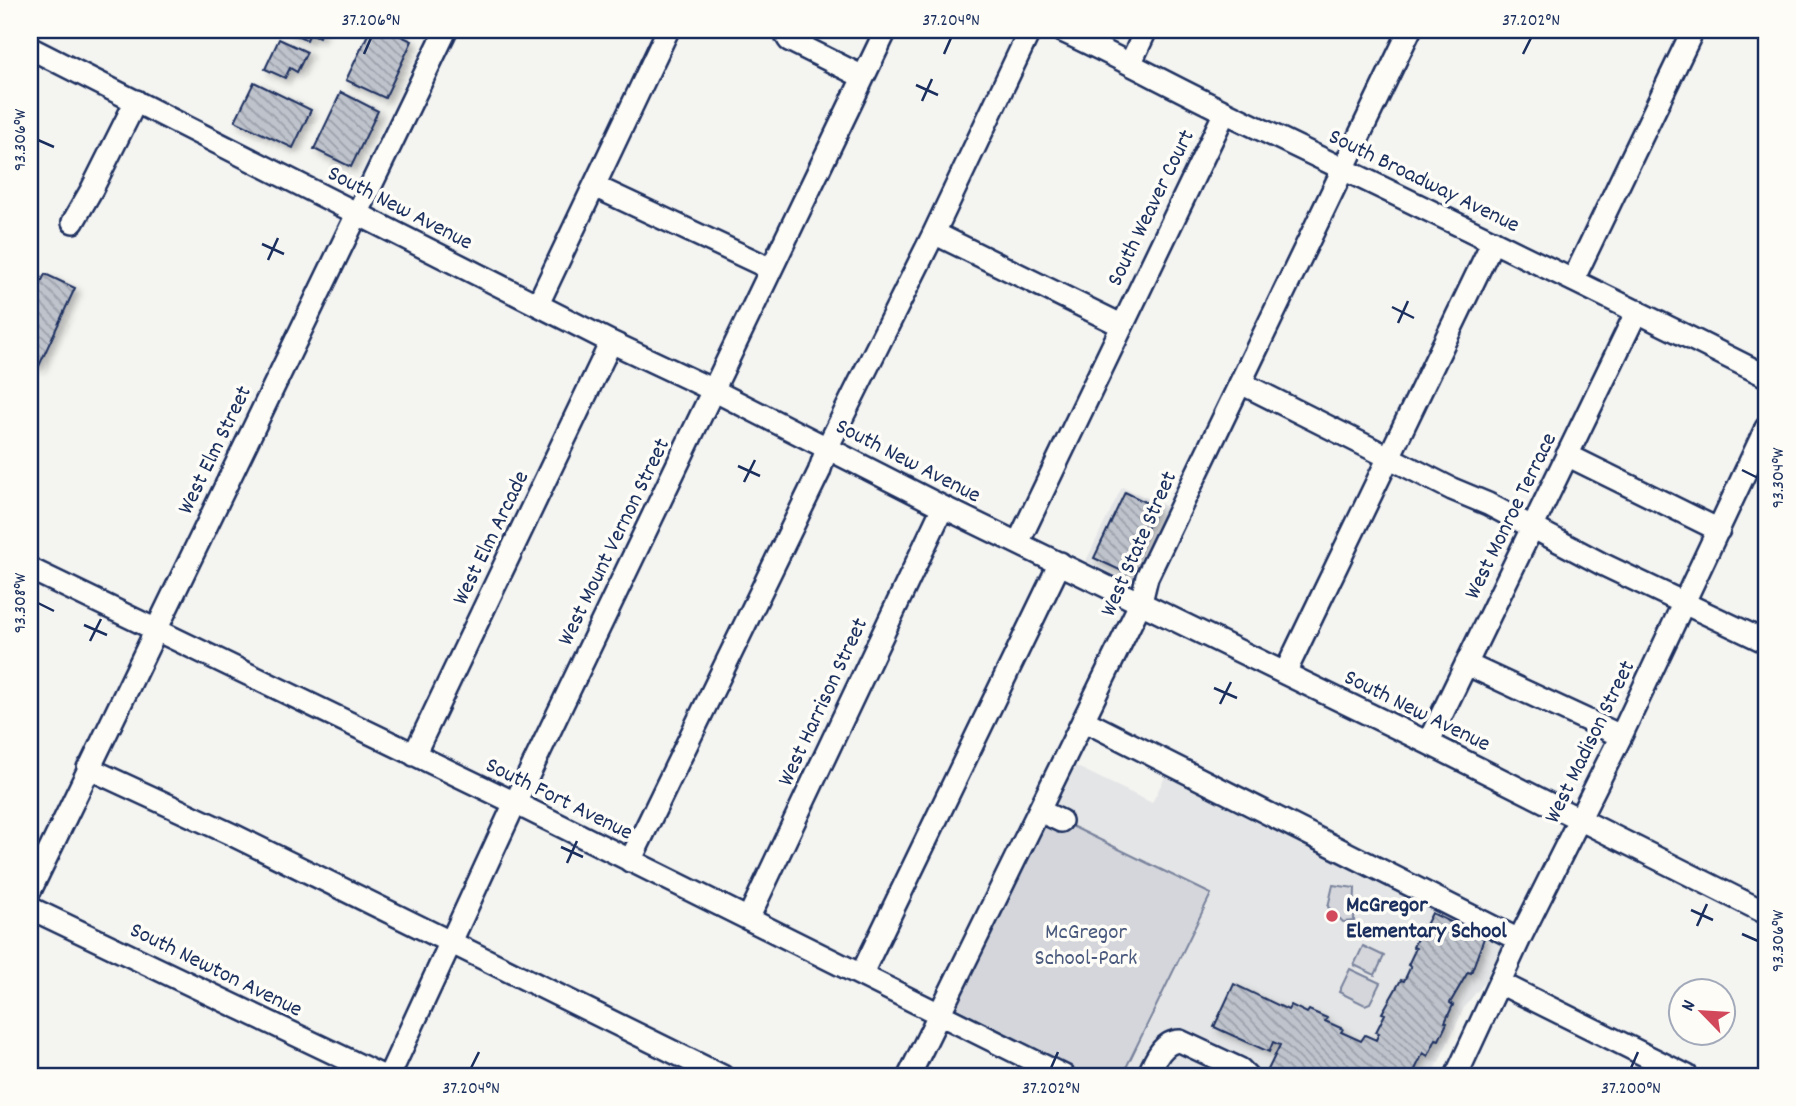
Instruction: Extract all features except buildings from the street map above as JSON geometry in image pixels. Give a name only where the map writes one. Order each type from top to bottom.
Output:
[{"type":"street","name":"West Elm Street","points":[[30,891],[446,30]]},
{"type":"street","points":[[538,304],[668,30]]},
{"type":"street","points":[[789,30],[786,35],[789,40],[863,77]]},
{"type":"street","name":"West Mount Vernon Street","points":[[389,1076],[515,803],[886,30]]},
{"type":"street","points":[[630,861],[1030,30]]},
{"type":"street","name":"South Broadway Avenue","points":[[1060,30],[1131,62],[1224,112],[1766,376]]},
{"type":"street","points":[[1131,62],[1146,30]]},
{"type":"street","name":"West State Street","points":[[909,1076],[1141,601],[1147,577],[1410,30]]},
{"type":"street","points":[[1573,280],[1693,30]]},
{"type":"street","name":"South New Avenue","points":[[30,48],[611,342],[713,390],[943,507],[1141,601],[1766,913]]},
{"type":"street","points":[[73,222],[136,101]]},
{"type":"street","name":"South Weaver Court","points":[[1018,542],[1224,112]]},
{"type":"street","points":[[594,186],[771,269]]},
{"type":"street","points":[[934,233],[1121,325]]},
{"type":"street","points":[[1285,673],[1493,241]]},
{"type":"street","name":"West Monroe Terrace","points":[[1428,743],[1637,311]]},
{"type":"street","name":"West Elm Arcade","points":[[414,755],[611,342]]},
{"type":"street","points":[[1241,383],[1488,504],[1602,564],[1766,642]]},
{"type":"street","name":"West Madison Street","points":[[1456,1076],[1519,940],[1589,803],[1766,428]]},
{"type":"street","points":[[1567,455],[1719,530]]},
{"type":"street","name":"West Harrison Street","points":[[748,919],[943,507]]},
{"type":"street","points":[[861,975],[1060,563]]},
{"type":"street","name":"South Fort Avenue","points":[[30,569],[515,803],[1064,1076]]},
{"type":"street","points":[[1466,664],[1621,736]]},
{"type":"street","points":[[1083,720],[1519,940]]},
{"type":"street","points":[[88,768],[221,829],[450,943],[522,975],[722,1076]]},
{"type":"street","points":[[1040,811],[1061,821]]},
{"type":"street","name":"South Newton Avenue","points":[[30,908],[382,1076]]},
{"type":"street","points":[[1500,983],[1687,1076]]},
{"type":"street","points":[[1147,1076],[1164,1048],[1171,1041],[1180,1041],[1240,1069],[1247,1076]]},
{"type":"shaded area","points":[[1122,487],[1170,508],[1137,575],[1125,582],[1086,561]]},
{"type":"shaded area","name":"McGregor Elementary School","points":[[1071,764],[1152,803],[1169,769],[1507,938],[1490,976],[1465,1006],[1432,1076],[1122,1076],[1211,894],[1047,814]]},
{"type":"green space","name":"McGregor School-Park","points":[[1047,814],[1211,894],[1122,1076],[1088,1076],[956,1009],[957,1000]]},
{"type":"green space","points":[[1333,885],[1355,888],[1354,921],[1343,922],[1328,907]]},
{"type":"green space","points":[[1363,946],[1384,956],[1375,975],[1354,965]]},
{"type":"green space","points":[[1350,969],[1380,983],[1370,1003],[1365,1005],[1339,992]]},
{"type":"place","name":"McGregor Elementary School","points":[[1332,916]]}]
